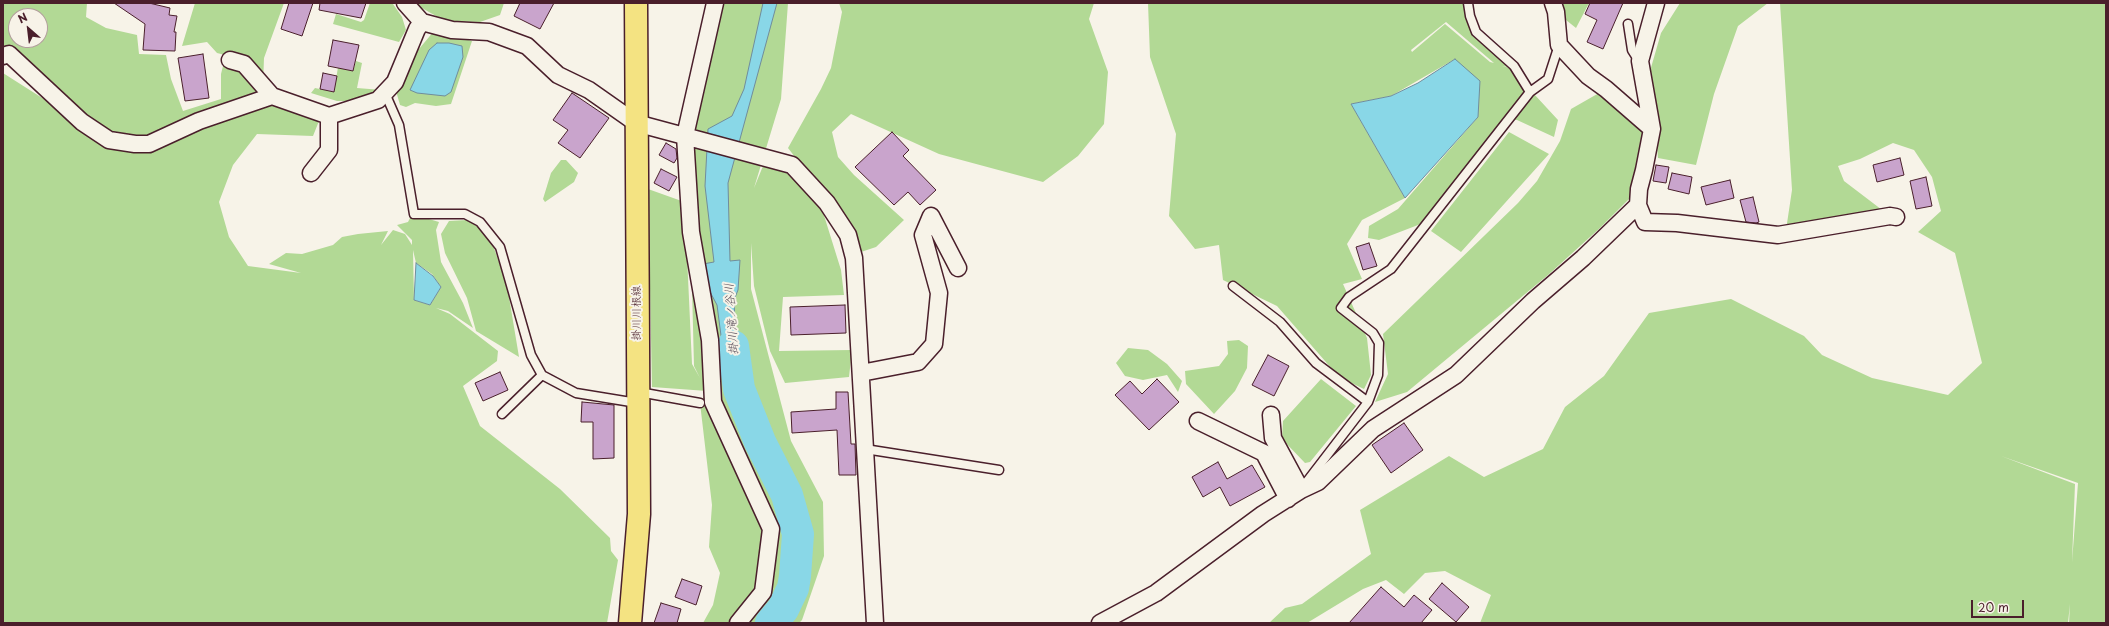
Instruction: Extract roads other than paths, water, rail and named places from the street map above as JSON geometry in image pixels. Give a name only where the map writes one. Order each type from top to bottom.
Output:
[{"type":"main road","name":"掛川川根線","points":[[630,623],[639,514],[636,3]]},
{"type":"street","points":[[405,3],[422,22],[452,30],[488,32],[527,46],[558,75],[589,90],[636,123],[792,165],[827,203],[848,235],[854,258],[875,623]]},
{"type":"street","points":[[715,3],[685,136],[691,232],[710,340],[713,402],[771,529],[763,592],[738,623]]},
{"type":"street","points":[[1553,3],[1556,12],[1558,45],[1588,76],[1606,89],[1652,129]]},
{"type":"street","points":[[1656,3],[1640,62],[1652,129],[1639,189],[1638,205],[1645,222],[1677,223],[1778,235],[1890,216],[1896,217]]},
{"type":"street","points":[[230,60],[244,64],[272,96],[328,116],[378,100],[395,82],[416,29],[422,22]]},
{"type":"street","points":[[3,56],[9,54],[82,122],[109,140],[135,144],[149,144],[199,121],[272,96]]},
{"type":"street","points":[[311,173],[329,150],[328,116]]},
{"type":"street","points":[[1100,623],[1156,593],[1263,514],[1318,482],[1373,429],[1456,376],[1533,300],[1583,258],[1638,205]]},
{"type":"street","points":[[861,373],[918,362],[934,344],[939,292],[924,235],[931,216],[958,268]]},
{"type":"street","points":[[1271,415],[1273,438],[1295,495]]},
{"type":"street","points":[[1198,421],[1264,453],[1295,495]]},
{"type":"lane","points":[[1468,3],[1470,16],[1476,32],[1514,66],[1530,92]]},
{"type":"lane","points":[[1628,24],[1632,50],[1640,62]]},
{"type":"lane","points":[[1295,495],[1368,402],[1378,375],[1379,343],[1373,333],[1341,308],[1349,297],[1391,269],[1530,92],[1548,79],[1558,45]]},
{"type":"lane","points":[[384,93],[399,125],[414,214],[465,214],[480,222],[500,248],[531,355],[542,375],[576,393],[700,403]]},
{"type":"lane","points":[[1233,286],[1280,322],[1316,363],[1368,402]]},
{"type":"lane","points":[[502,414],[542,375]]},
{"type":"lane","points":[[865,449],[999,470]]},
{"type":"water","points":[[763,3],[777,3],[728,183],[730,261],[740,260],[738,290],[734,300],[735,324],[743,385],[734,394],[726,374],[717,305],[707,286],[703,264],[714,262],[705,186],[708,129],[732,116],[744,89]]},
{"type":"water","points":[[437,43],[449,43],[462,46],[463,57],[451,92],[445,96],[417,93],[410,90],[429,50]]},
{"type":"water","points":[[1455,59],[1480,81],[1478,117],[1405,198],[1351,104],[1391,96],[1418,83]]},
{"type":"water","points":[[416,263],[433,276],[441,287],[430,305],[414,300]]},
{"type":"water","points":[[757,434],[799,524],[798,583],[776,623],[761,623],[781,602],[796,568],[789,547],[783,506],[758,446]]},
{"type":"waterway","name":"掛川滝ノ谷川","points":[[733,346],[739,389],[760,442],[787,495],[798,534],[793,588],[783,609],[771,623]]}]
